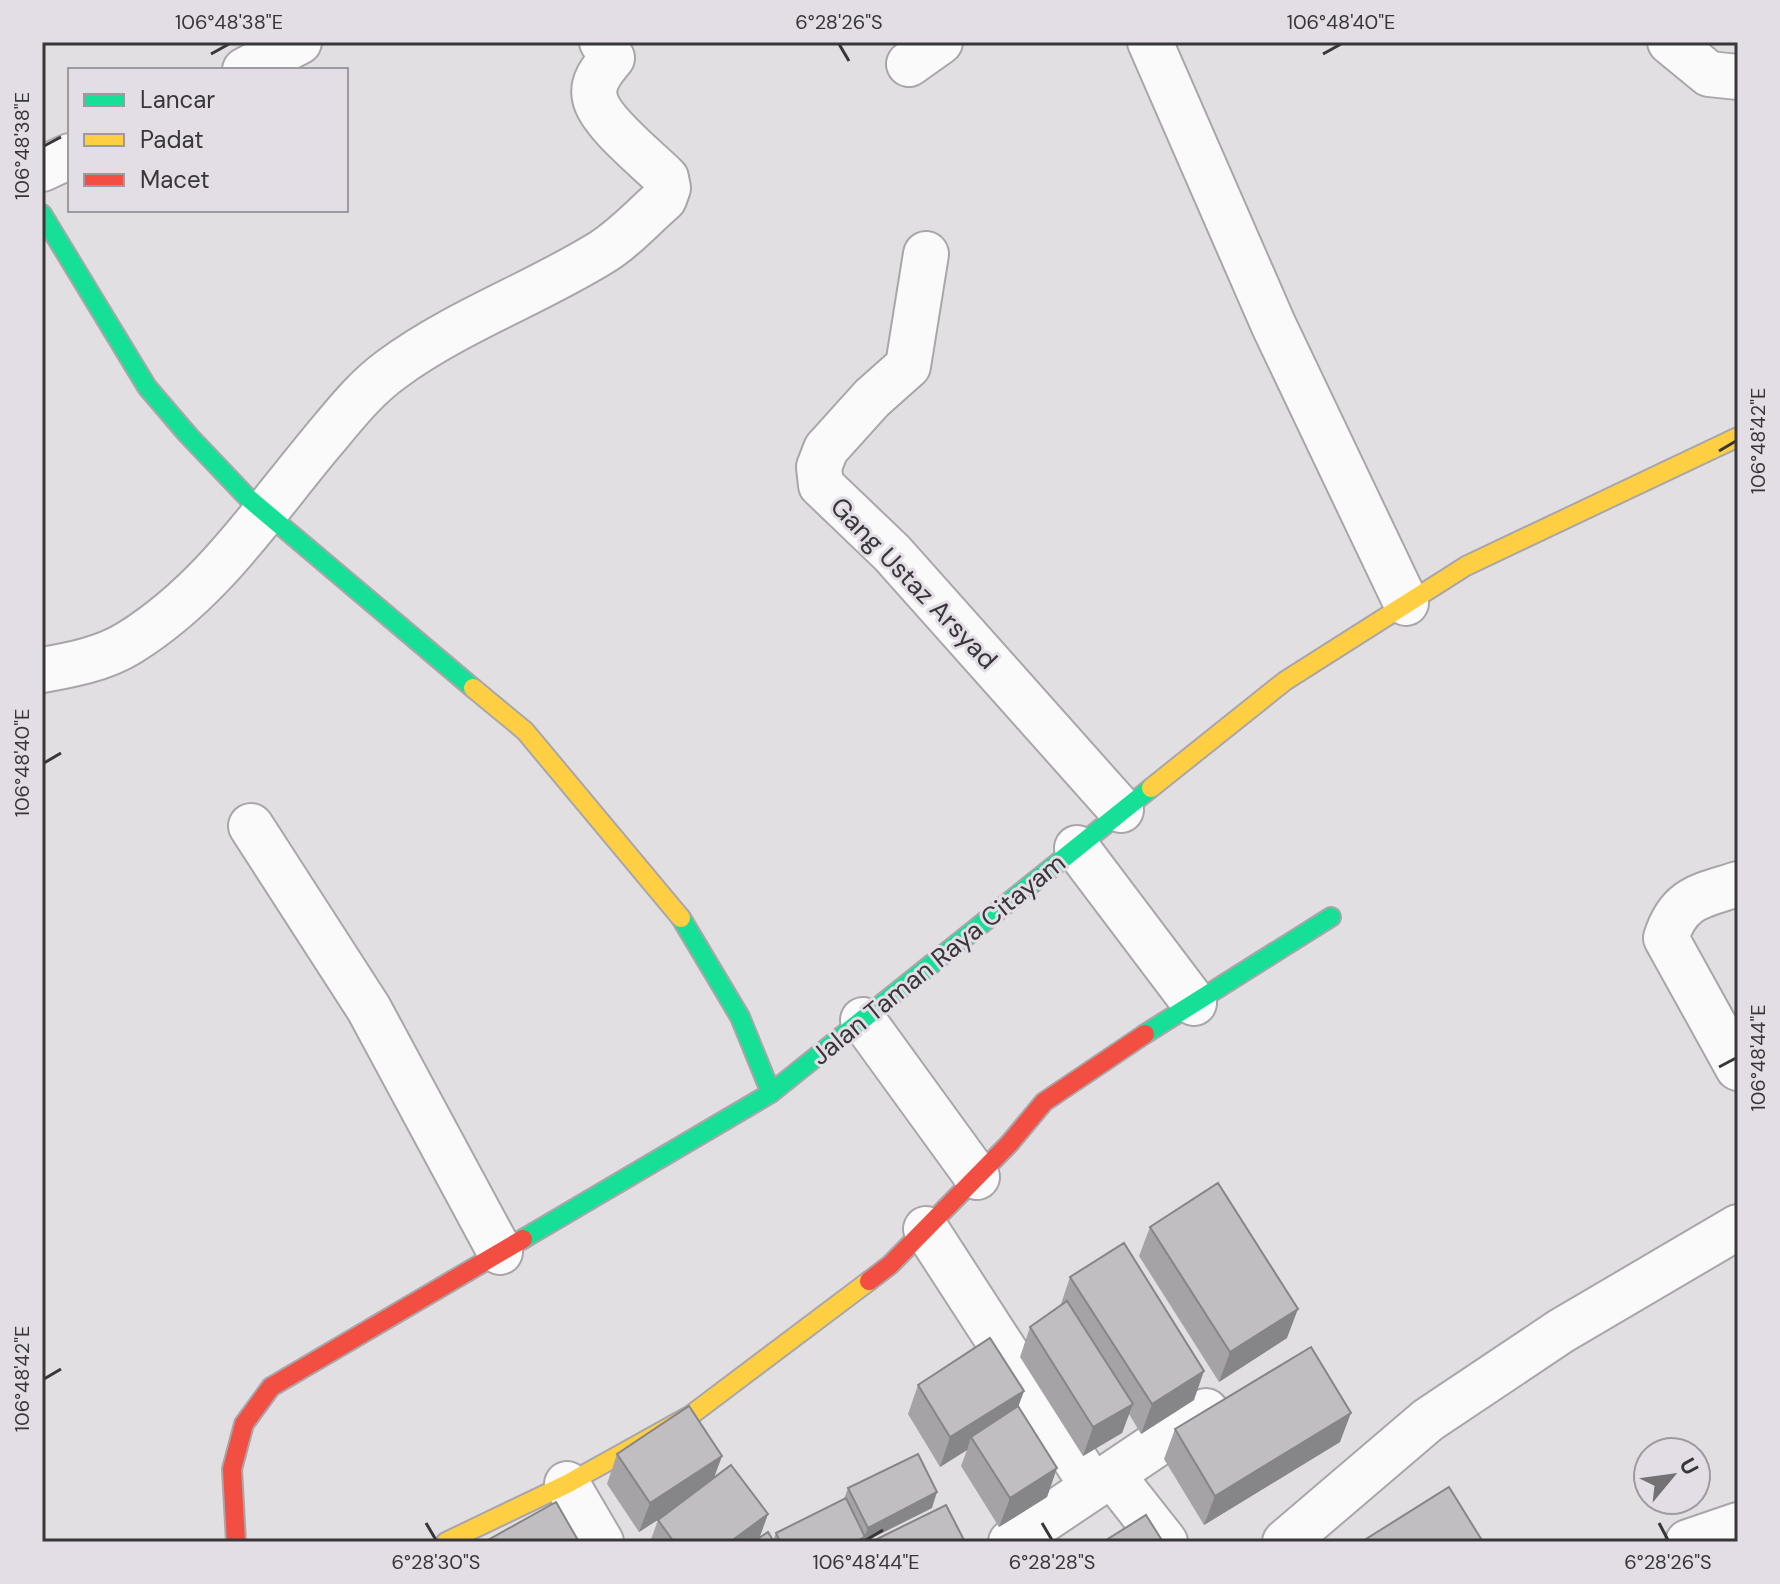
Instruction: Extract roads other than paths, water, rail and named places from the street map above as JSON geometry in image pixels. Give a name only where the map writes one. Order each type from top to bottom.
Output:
[{"type":"street","points":[[249,68],[299,42]]},
{"type":"street","points":[[42,670],[83,662],[127,645],[187,600],[249,537],[264,512],[361,395],[391,369],[601,253],[664,199],[668,188],[666,178],[601,113],[594,96],[599,75],[612,58],[602,42]]},
{"type":"street","points":[[1150,42],[1274,326],[1406,603]]},
{"type":"street","points":[[1670,42],[1709,74],[1738,77]]},
{"type":"street","points":[[42,169],[68,157]]},
{"type":"street","points":[[42,214],[147,387],[188,435],[264,512],[525,731],[692,931],[740,1017],[771,1093]]},
{"type":"street","name":"Gang Ustaz Arsyad","points":[[926,254],[908,366],[872,398],[826,449],[819,467],[821,485],[892,553],[1121,810]]},
{"type":"street","name":"Jalan Taman Raya Citayam","points":[[236,1542],[232,1469],[244,1424],[271,1387],[771,1093],[1285,681],[1466,566],[1738,437]]},
{"type":"street","points":[[251,826],[369,1009],[500,1252]]},
{"type":"street","points":[[1077,848],[1194,1003]]},
{"type":"street","points":[[1738,884],[1689,900],[1673,916],[1666,938],[1738,1068]]},
{"type":"street","points":[[446,1542],[567,1484],[691,1415],[890,1265],[977,1177],[1044,1102],[1331,917]]},
{"type":"street","points":[[863,1020],[977,1177]]},
{"type":"street","points":[[1285,1542],[1428,1420],[1561,1331],[1738,1227]]},
{"type":"street","points":[[926,1229],[1103,1481],[1165,1542]]},
{"type":"street","points":[[1011,1542],[1206,1411]]},
{"type":"street","points":[[567,1484],[601,1542]]},
{"type":"street","points":[[1688,1542],[1738,1525]]}]
